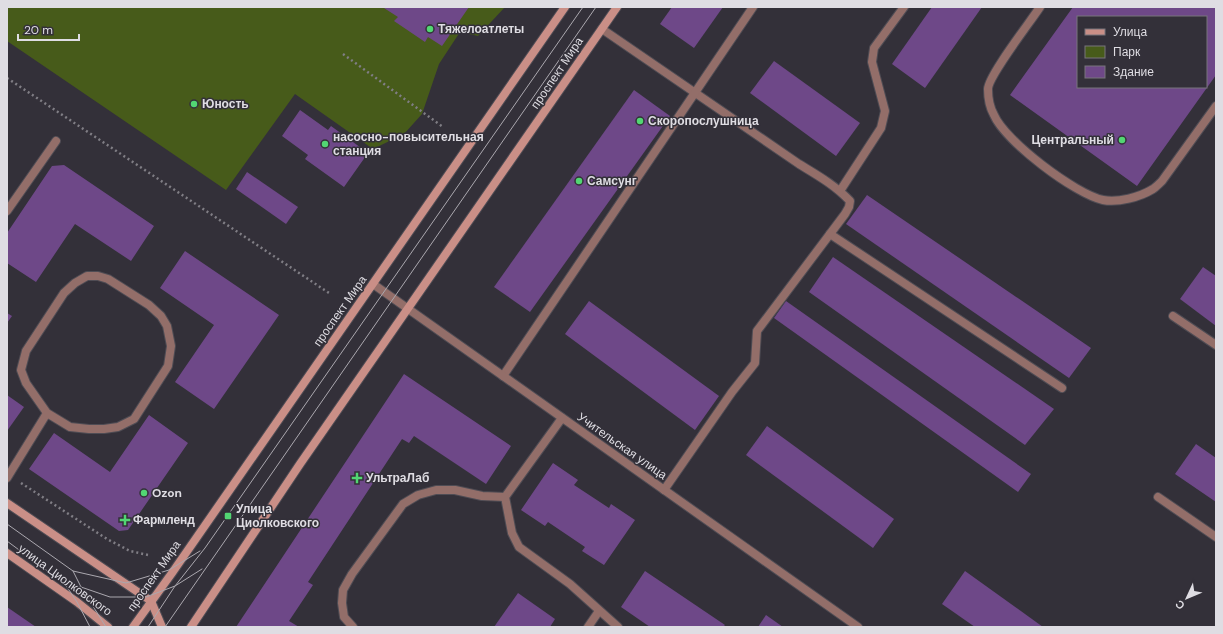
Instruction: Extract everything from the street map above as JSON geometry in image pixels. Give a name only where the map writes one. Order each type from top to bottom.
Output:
[{"type":"main road","name":"проспект Мира","points":[[133,627],[565,7]]},
{"type":"main road","name":"проспект Мира","points":[[190,627],[300,464],[618,7]]},
{"type":"main road","points":[[7,503],[152,601],[162,627]]},
{"type":"main road","name":"улица Циолковского","points":[[7,553],[77,602],[108,627]]},
{"type":"street","points":[[503,376],[753,7]]},
{"type":"street","points":[[840,191],[881,128],[885,111],[872,62],[874,48],[904,7]]},
{"type":"street","points":[[1040,7],[994,74],[987,87],[989,102],[994,116],[1006,133],[1026,152],[1050,171],[1087,194],[1103,200],[1118,200],[1132,198],[1153,189],[1162,181],[1216,106]]},
{"type":"street","points":[[602,29],[840,191],[850,201],[849,207],[830,234],[757,330],[755,363],[732,392],[664,490]]},
{"type":"street","points":[[7,211],[56,141]]},
{"type":"street","points":[[830,234],[1062,388]]},
{"type":"street","points":[[87,276],[98,276],[108,279],[149,305],[161,316],[167,326],[171,346],[168,366],[134,418],[118,427],[89,429],[70,427],[47,414],[26,383],[22,370],[26,351],[64,293],[75,283],[87,276]]},
{"type":"street","name":"Учительская улица","points":[[373,284],[858,627]]},
{"type":"street","points":[[1173,316],[1216,345]]},
{"type":"street","points":[[8,477],[47,414]]},
{"type":"street","points":[[562,418],[505,497],[512,533],[519,546],[570,584],[618,627]]},
{"type":"street","points":[[353,627],[344,617],[342,603],[343,590],[352,574],[403,504],[418,495],[436,490],[455,490],[482,496],[505,497]]},
{"type":"street","points":[[1158,497],[1216,537]]},
{"type":"street","points":[[588,627],[599,611]]},
{"type":"path","points":[[343,54],[443,128]]},
{"type":"path","points":[[7,78],[330,293]]},
{"type":"path","points":[[8,477],[107,539],[130,551],[148,555]]},
{"type":"green space","name":"Юность","points":[[7,7],[505,7],[478,36],[460,32],[439,64],[422,114],[404,134],[373,149],[295,94],[226,190],[7,41]]},
{"type":"building","name":"Тяжелоатлеты","points":[[469,7],[442,46],[428,37],[425,42],[394,21],[398,17],[384,8]]},
{"type":"building","points":[[672,7],[723,7],[694,48],[660,24]]},
{"type":"building","points":[[932,7],[982,7],[925,88],[892,64]]},
{"type":"building","name":"Центральный","points":[[1073,7],[1216,7],[1216,75],[1207,88],[1207,16],[1077,16],[1077,88],[1207,88],[1137,186],[1010,95]]},
{"type":"building","points":[[774,61],[860,123],[836,156],[750,93]]},
{"type":"building","points":[[634,90],[670,116],[530,312],[494,287]]},
{"type":"building","name":"насосно-повысительная станция","points":[[300,110],[328,130],[331,126],[368,153],[344,187],[305,159],[308,155],[282,136]]},
{"type":"building","points":[[64,165],[154,226],[131,261],[75,224],[36,282],[7,263],[7,233],[52,166]]},
{"type":"building","points":[[247,172],[298,207],[286,224],[236,189]]},
{"type":"building","points":[[867,195],[1091,348],[1069,378],[846,224]]},
{"type":"building","points":[[185,251],[279,315],[214,409],[175,382],[214,325],[160,288]]},
{"type":"building","points":[[833,257],[1054,409],[1025,445],[809,292]]},
{"type":"building","points":[[1203,267],[1216,276],[1216,326],[1180,299]]},
{"type":"building","points":[[589,301],[719,396],[695,430],[565,334]]},
{"type":"building","points":[[786,301],[1031,474],[1018,492],[774,318]]},
{"type":"building","points":[[7,313],[12,316],[7,323]]},
{"type":"building","points":[[404,374],[511,446],[486,484],[414,436],[409,443],[402,439],[308,582],[313,585],[289,621],[299,627],[236,627]]},
{"type":"building","points":[[7,395],[24,407],[7,431]]},
{"type":"building","points":[[149,415],[188,443],[128,530],[119,531],[29,469],[54,433],[110,472]]},
{"type":"building","points":[[767,426],[894,519],[873,548],[746,455]]},
{"type":"building","points":[[1196,444],[1216,458],[1216,502],[1175,474]]},
{"type":"building","points":[[553,463],[578,480],[574,485],[609,508],[611,504],[635,520],[604,565],[582,551],[585,547],[548,522],[545,526],[521,510]]},
{"type":"building","points":[[645,571],[725,625],[723,627],[650,627],[621,607]]},
{"type":"building","points":[[965,571],[1043,627],[975,627],[942,604]]},
{"type":"building","points":[[518,593],[555,619],[550,627],[494,627]]},
{"type":"building","points":[[7,607],[36,627],[7,627]]},
{"type":"building","points":[[766,615],[783,627],[758,627]]},
{"type":"tram line","points":[[148,627],[175,586],[205,548],[583,7]]},
{"type":"tram line","points":[[165,627],[596,7]]},
{"type":"tram line","points":[[7,524],[73,571],[126,583],[169,570],[200,551]]},
{"type":"tram line","points":[[7,541],[65,584],[77,602],[90,627]]},
{"type":"tram line","points":[[65,584],[81,587],[110,597],[146,597],[175,586],[202,569]]},
{"type":"tram line","points":[[73,571],[81,587],[106,627]]},
{"type":"place","name":"Тяжелоатлеты","points":[[430,29]]},
{"type":"place","name":"Юность","points":[[194,104]]},
{"type":"place","name":"Скоропослушница","points":[[640,121]]},
{"type":"place","name":"Центральный","points":[[1122,140]]},
{"type":"place","name":"насосно-повысительная станция","points":[[325,144]]},
{"type":"place","name":"Самсунг","points":[[579,181]]},
{"type":"place","name":"УльтраЛаб","points":[[357,478]]},
{"type":"place","name":"Ozon","points":[[144,493]]},
{"type":"place","name":"Улица Циолковского","points":[[228,516]]},
{"type":"place","name":"Фармленд","points":[[125,520]]}]
